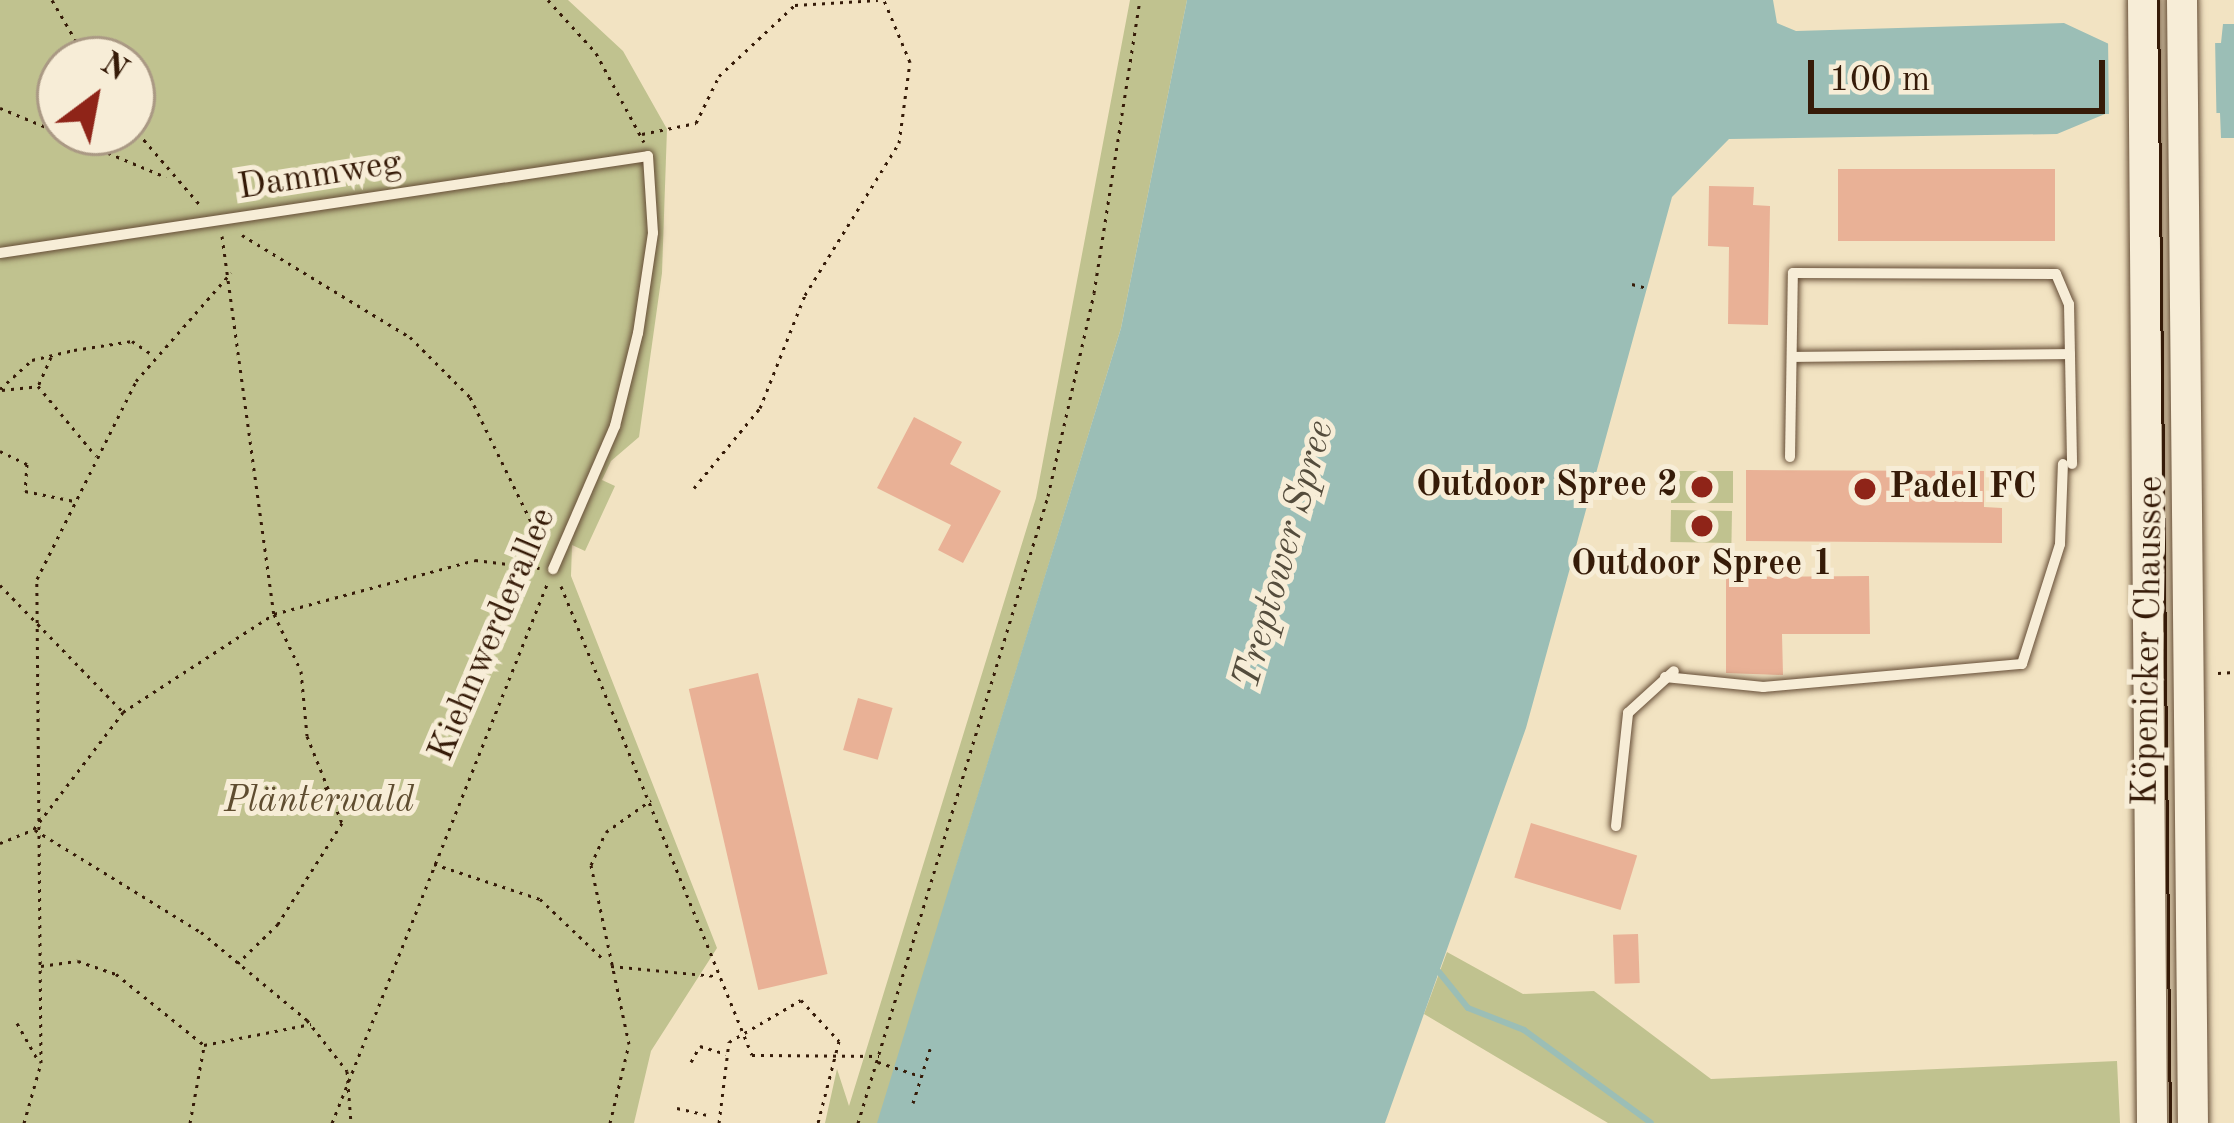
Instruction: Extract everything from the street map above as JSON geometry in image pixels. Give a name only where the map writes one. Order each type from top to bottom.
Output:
[{"type":"main road","name":"Köpenicker Chaussee","points":[[2182,1],[2191,463],[2193,1123]]},
{"type":"main road","name":"Köpenicker Chaussee","points":[[2144,2],[2141,464],[2152,1123]]},
{"type":"lane","name":"Dammweg","points":[[0,253],[648,156]]},
{"type":"lane","name":"Kiehnwerderallee","points":[[553,569],[615,426],[638,333],[653,233],[648,156]]},
{"type":"lane","points":[[1616,826],[1628,713],[1669,674],[1763,687],[2022,664],[2060,544],[2067,464],[2070,354],[2056,274],[1793,273],[1790,457]]},
{"type":"lane","points":[[1792,357],[2070,354]]},
{"type":"lane","points":[[2141,464],[2191,463]]},
{"type":"path","points":[[52,0],[72,36]]},
{"type":"path","points":[[548,0],[596,53],[642,134],[648,156]]},
{"type":"path","points":[[642,134],[696,123],[718,76],[795,5],[881,0],[910,62],[899,143],[806,296],[760,408],[694,488]]},
{"type":"path","points":[[858,1123],[1048,496],[1094,293],[1140,0]]},
{"type":"path","points":[[0,108],[168,178]]},
{"type":"path","points":[[153,156],[168,178],[219,223],[410,338],[470,397],[553,569],[752,1055],[878,1059],[922,1076]]},
{"type":"path","points":[[219,223],[231,273],[274,614],[302,670],[307,736],[334,787],[342,823],[278,924],[238,963]]},
{"type":"path","points":[[24,1123],[41,1063],[30,620],[75,501],[153,355],[231,273]]},
{"type":"path","points":[[1632,284],[1647,288]]},
{"type":"path","points":[[0,390],[51,356],[132,341],[153,355]]},
{"type":"path","points":[[38,386],[51,356]]},
{"type":"path","points":[[38,386],[98,458]]},
{"type":"path","points":[[0,390],[38,386]]},
{"type":"path","points":[[0,451],[27,464],[26,491],[75,501]]},
{"type":"path","points":[[0,843],[34,829],[124,712],[274,614],[476,560],[553,569]]},
{"type":"path","name":"Kiehnwerderallee","points":[[332,1123],[347,1071],[553,569]]},
{"type":"path","points":[[0,585],[124,712]]},
{"type":"path","points":[[2218,673],[2234,672]]},
{"type":"path","points":[[272,800],[334,787]]},
{"type":"path","points":[[610,1123],[629,1044],[608,965],[591,866],[606,832],[651,800]]},
{"type":"path","points":[[34,829],[238,963],[311,1024],[347,1071],[351,1123]]},
{"type":"path","points":[[431,863],[540,899],[608,965],[716,976]]},
{"type":"path","points":[[39,967],[78,961],[116,974],[204,1046]]},
{"type":"path","points":[[713,1116],[728,1054],[742,1035],[801,1000],[839,1041],[818,1123]]},
{"type":"path","points":[[17,1023],[28,1058],[41,1063]]},
{"type":"path","points":[[204,1046],[311,1024]]},
{"type":"path","points":[[190,1123],[204,1046]]},
{"type":"path","points":[[691,1062],[700,1046],[728,1054]]},
{"type":"path","points":[[914,1102],[930,1049]]},
{"type":"path","points":[[677,1108],[713,1116],[719,1123]]},
{"type":"green space","name":"Plänterwald","points":[[0,0],[568,0],[623,51],[667,129],[662,273],[639,437],[611,461],[602,480],[615,486],[585,551],[572,545],[571,576],[717,948],[651,1051],[634,1123],[0,1123]]},
{"type":"green space","points":[[1130,0],[1187,0],[1121,328],[953,877],[897,1123],[825,1123],[837,1069],[849,1106],[1036,498]]},
{"type":"green space","name":"Outdoor Spree 2","points":[[1671,471],[1733,471],[1733,503],[1671,503]]},
{"type":"green space","name":"Outdoor Spree 1","points":[[1671,510],[1732,511],[1731,543],[1670,542]]},
{"type":"green space","points":[[1447,952],[1523,994],[1594,991],[1711,1079],[2117,1061],[2120,1123],[1608,1123],[1424,1014]]},
{"type":"water","name":"Treptower Spree","points":[[1187,0],[1773,0],[1777,23],[1796,31],[2064,23],[2109,44],[2221,43],[2223,24],[2234,24],[2234,138],[2221,138],[2220,113],[2105,114],[2057,134],[1729,139],[1672,197],[1526,728],[1385,1123],[877,1123],[1121,328]]},
{"type":"pier","points":[[2108,37],[2215,37],[2217,143],[2215,119],[2109,120]]},
{"type":"building","points":[[1838,169],[2055,169],[2055,241],[1838,241]]},
{"type":"building","points":[[1709,186],[1754,187],[1753,205],[1770,206],[1768,325],[1728,324],[1729,247],[1708,246]]},
{"type":"building","points":[[914,417],[962,442],[950,464],[1001,491],[963,563],[938,550],[951,525],[877,488]]},
{"type":"building","name":"Padel FC","points":[[1746,470],[1984,471],[1984,507],[2002,508],[2002,543],[1746,541]]},
{"type":"building","points":[[1869,576],[1870,634],[1782,634],[1783,675],[1726,673],[1726,577]]},
{"type":"building","points":[[758,673],[828,974],[758,990],[689,689]]},
{"type":"building","points":[[858,698],[893,708],[878,760],[843,750]]},
{"type":"building","points":[[1531,823],[1637,855],[1620,910],[1514,878]]},
{"type":"building","points":[[1638,934],[1640,983],[1615,984],[1613,935]]},
{"type":"waterway","points":[[1439,972],[1468,1008],[1524,1030],[1651,1123]]},
{"type":"tram line","points":[[2158,0],[2170,1123]]},
{"type":"place","name":"Outdoor Spree 2","points":[[1702,487]]},
{"type":"place","name":"Padel FC","points":[[1865,489]]},
{"type":"place","name":"Outdoor Spree 1","points":[[1702,526]]}]
